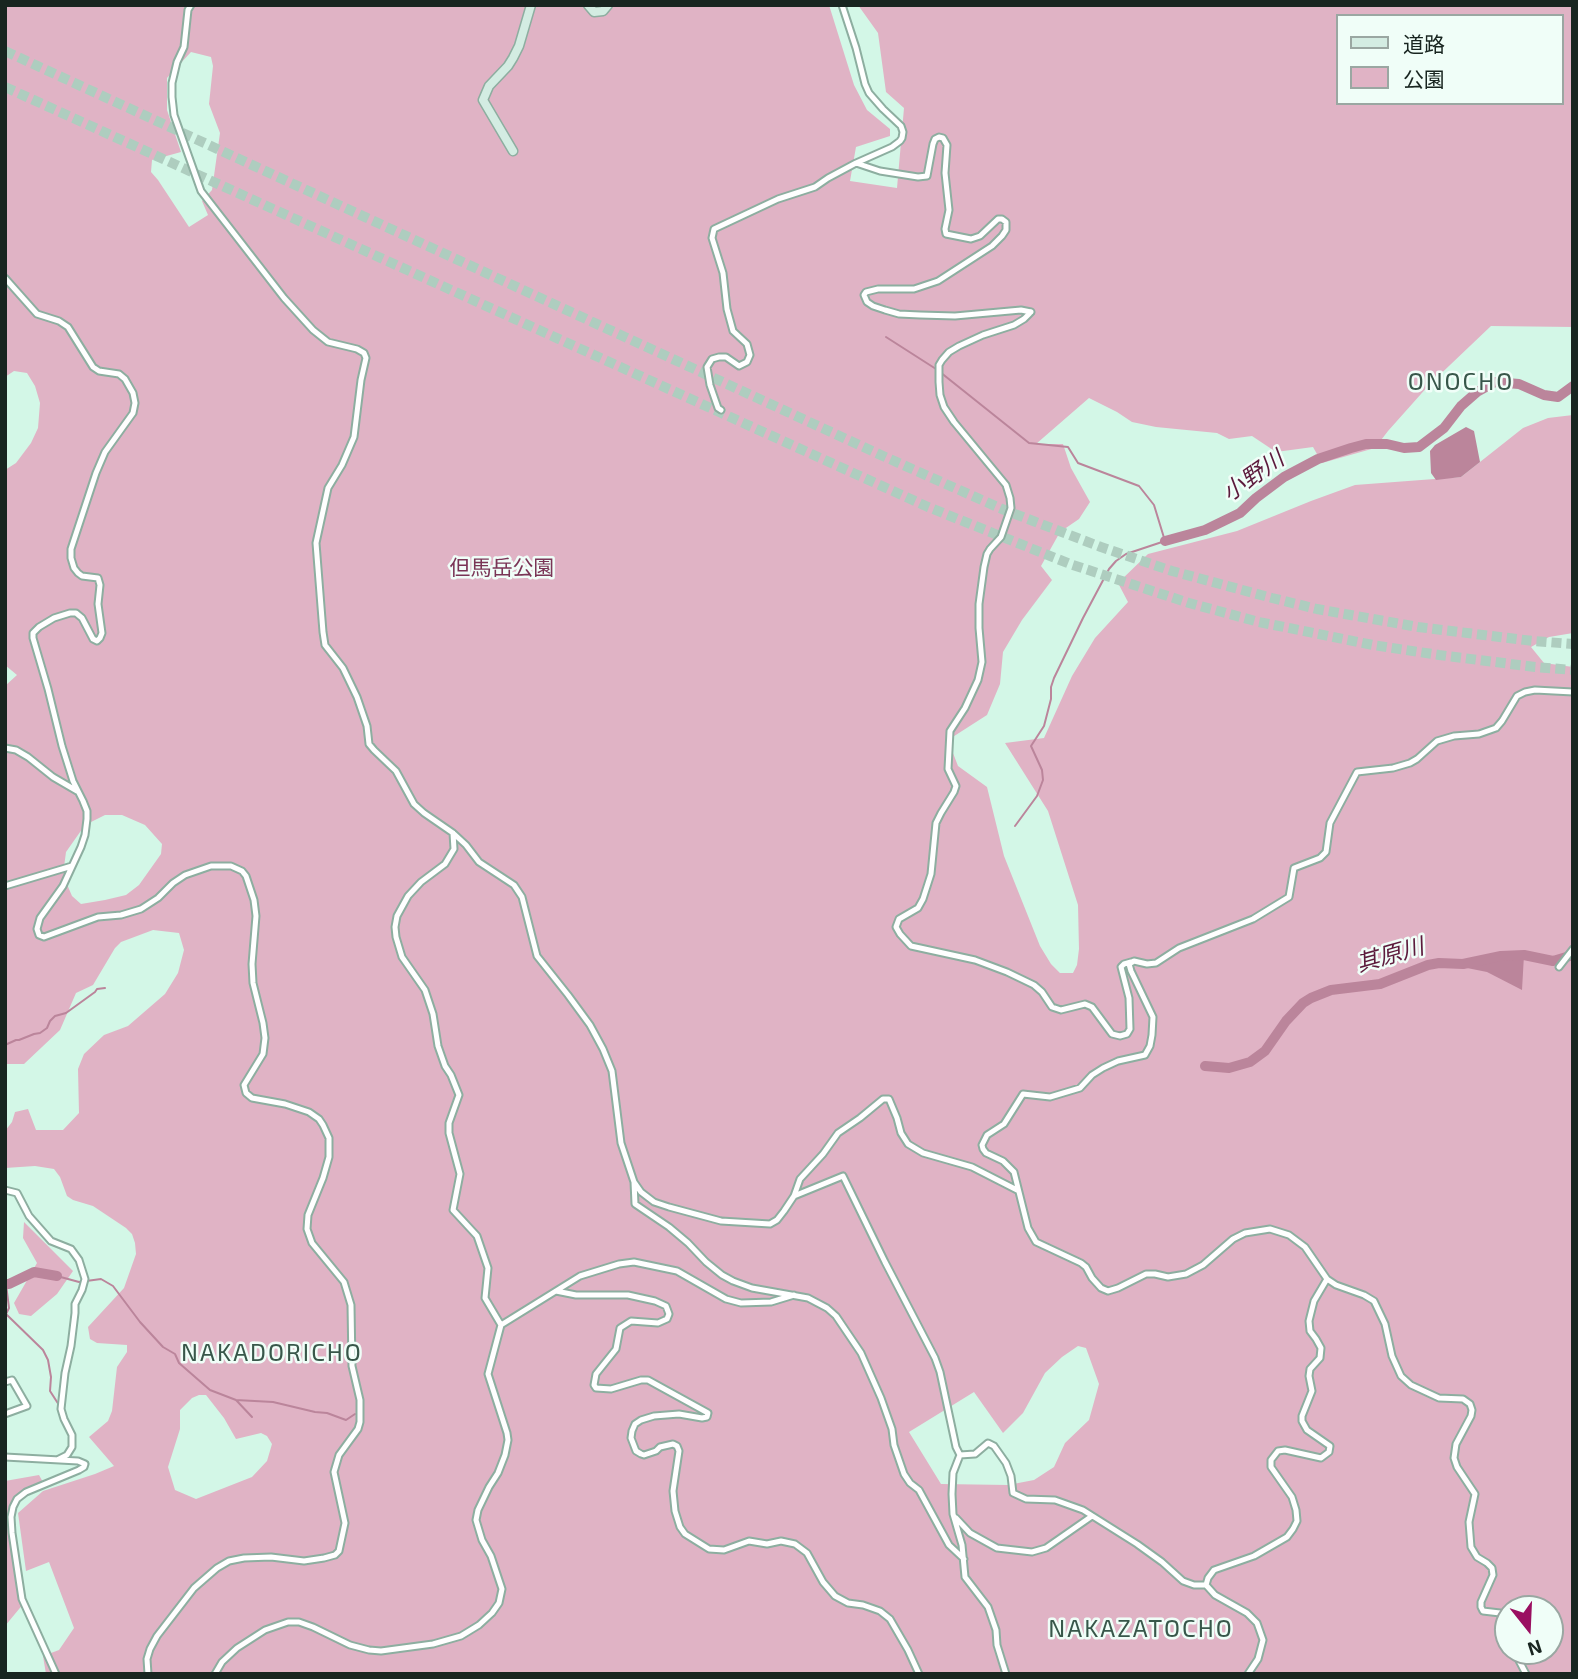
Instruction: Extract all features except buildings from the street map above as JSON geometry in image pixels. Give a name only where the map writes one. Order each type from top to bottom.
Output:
[{"type":"street","points":[[191,5],[188,10],[184,47],[174,73],[172,97],[174,116],[201,191],[284,298],[313,330],[328,342],[357,349],[364,353],[366,358],[354,437],[328,488],[316,543],[325,645],[343,668],[357,697],[367,726],[369,744],[396,771],[414,804],[453,833],[479,862],[514,885],[522,897],[537,956],[590,1025],[612,1071],[621,1143],[634,1182],[635,1204],[679,1235],[722,1275],[733,1281],[752,1288],[808,1298],[827,1308],[845,1328],[861,1353],[881,1398],[904,1474],[919,1490],[949,1545],[964,1559]]},
{"type":"street","points":[[513,151],[484,100],[489,86],[513,58],[519,46],[531,5]]},
{"type":"street","points":[[588,5],[594,12],[603,11],[608,5]]},
{"type":"street","points":[[721,410],[710,385],[707,367],[712,359],[719,357],[726,357],[739,366],[747,362],[750,355],[747,344],[733,331],[727,309],[723,273],[712,239],[714,229],[778,200],[816,187],[856,163],[892,147],[900,141],[904,132],[865,85],[842,5]]},
{"type":"street","points":[[856,163],[880,171],[927,176],[933,144],[939,136],[947,145],[945,173],[949,210],[946,234],[971,239],[979,236],[998,219],[1006,222],[1006,230],[992,246],[938,281],[914,289],[878,289],[866,292],[863,295],[867,302],[899,314],[955,316],[1021,310],[1031,312],[1014,325],[959,346],[949,352],[939,365],[940,395],[944,407],[1006,485],[1011,508],[1001,537],[986,554],[979,604],[982,662],[978,680],[950,732],[948,769],[956,786],[936,823],[931,874],[923,899],[918,908],[899,919],[896,927],[911,946],[975,960],[1007,972],[1034,985],[1052,1007],[1061,1010],[1085,1004],[1092,1007],[1112,1034],[1120,1037],[1127,1034],[1130,1028],[1129,998],[1121,967],[1134,961],[1147,964],[1156,962],[1179,948],[1253,919],[1289,897],[1294,868],[1320,858],[1326,852],[1330,823],[1357,772],[1410,763],[1437,741],[1454,736],[1479,734],[1496,728],[1517,696],[1525,692],[1573,692]]},
{"type":"street","points":[[5,278],[37,314],[68,327],[93,367],[119,373],[133,393],[135,403],[133,413],[100,463],[71,548],[71,558],[78,573],[98,578],[102,633],[100,638],[97,641],[93,639],[82,618],[76,613],[54,618],[33,633],[62,746],[77,791],[87,811],[85,835],[63,886],[40,918],[37,929],[39,935],[44,937],[98,917],[121,915],[141,909],[185,875],[211,866],[231,866],[242,871],[254,900],[256,916],[253,983],[265,1038],[258,1063],[244,1085],[246,1093],[252,1098],[309,1112],[323,1125],[329,1138],[329,1157],[308,1215],[307,1229],[318,1253],[344,1282],[351,1305],[352,1366],[360,1399],[360,1422],[339,1455],[334,1472],[345,1523],[339,1551],[335,1555],[304,1561],[271,1557],[244,1558],[229,1561],[217,1568],[194,1588],[149,1648],[148,1674]]},
{"type":"street","points":[[5,748],[16,750],[28,757],[53,777],[77,791]]},
{"type":"street","points":[[453,833],[454,849],[445,864],[408,896],[397,916],[395,927],[402,957],[425,990],[433,1014],[438,1046],[459,1095],[449,1123],[460,1174],[453,1210],[477,1236],[488,1268],[485,1298],[501,1325]]},
{"type":"street","points":[[5,887],[72,866]]},
{"type":"street","points":[[1559,967],[1573,949]]},
{"type":"street","points":[[1132,962],[1129,964],[1131,971],[1153,1017],[1150,1046],[1145,1055],[1118,1061],[1103,1068],[1080,1088],[1050,1097],[1023,1094],[1004,1124],[987,1135],[983,1149],[1003,1161],[1014,1172],[1028,1228],[1036,1242],[1081,1263],[1101,1288],[1108,1291],[1146,1274],[1168,1277],[1186,1274],[1203,1265],[1233,1239],[1245,1233],[1270,1229],[1289,1235],[1305,1247],[1327,1279],[1374,1301],[1385,1324],[1392,1356],[1401,1376],[1411,1385],[1439,1398],[1463,1399],[1470,1404],[1472,1410],[1456,1444],[1454,1458],[1457,1468],[1475,1494],[1469,1522],[1471,1548],[1477,1557],[1492,1568],[1493,1575],[1481,1608],[1483,1611],[1494,1612]]},
{"type":"street","points":[[634,1182],[641,1192],[654,1202],[721,1221],[770,1224],[777,1220],[793,1196],[800,1179],[838,1133],[883,1099],[888,1099],[908,1144],[923,1153],[972,1167],[1017,1190]]},
{"type":"street","points":[[793,1196],[843,1176],[934,1358],[940,1372],[960,1455],[953,1473],[953,1514],[962,1545],[965,1577],[988,1607],[1006,1674]]},
{"type":"street","points":[[5,1190],[17,1194],[29,1216],[51,1241],[71,1249],[79,1260],[85,1279],[75,1304],[61,1409],[72,1435],[72,1447],[67,1455],[56,1460]]},
{"type":"street","points":[[215,1674],[222,1662],[237,1648],[265,1630],[288,1622],[299,1622],[313,1627],[350,1645],[381,1651],[433,1644],[461,1636],[480,1625],[492,1613],[499,1603],[502,1589],[476,1520],[478,1510],[498,1473],[508,1440],[488,1374],[501,1325],[580,1276],[634,1262],[677,1271],[726,1298],[741,1303],[771,1302],[794,1295]]},
{"type":"street","points":[[1206,1585],[1214,1570],[1254,1556],[1287,1537],[1293,1529],[1297,1521],[1292,1497],[1271,1467],[1271,1460],[1278,1451],[1285,1450],[1321,1458],[1329,1452],[1330,1446],[1307,1430],[1301,1421],[1312,1391],[1310,1369],[1320,1358],[1321,1348],[1310,1332],[1309,1321],[1314,1301],[1327,1279]]},
{"type":"street","points":[[556,1292],[576,1295],[628,1295],[666,1306],[670,1314],[667,1319],[658,1323],[631,1321],[620,1328],[616,1349],[596,1374],[594,1385],[596,1388],[611,1390],[648,1380],[708,1413],[707,1417],[702,1418],[654,1416],[635,1424],[632,1431],[631,1438],[640,1454],[645,1455],[673,1444],[677,1446],[679,1451],[673,1491],[674,1511],[685,1534],[709,1549],[724,1550],[749,1541],[795,1544],[807,1553],[823,1582],[835,1596],[848,1603],[880,1611],[890,1619],[919,1674]]},
{"type":"street","points":[[5,1382],[12,1380],[27,1406],[5,1414]]},
{"type":"street","points":[[960,1455],[975,1454],[988,1443],[994,1446],[1008,1469],[1013,1493],[1026,1499],[1055,1500],[1083,1510],[1154,1556],[1183,1581],[1194,1586],[1206,1585]]},
{"type":"street","points":[[5,1457],[78,1461],[85,1464],[79,1470],[26,1492],[17,1499],[11,1517],[22,1599],[56,1674]]},
{"type":"street","points":[[953,1514],[970,1534],[997,1548],[1032,1552],[1046,1548],[1092,1516]]},
{"type":"street","points":[[1206,1585],[1215,1595],[1247,1613],[1257,1623],[1263,1640],[1258,1660],[1248,1674]]},
{"type":"green space","name":"但馬岳公園","points":[[5,5],[829,5],[854,85],[867,110],[890,129],[890,136],[856,147],[850,181],[897,188],[904,108],[886,92],[878,33],[858,5],[1573,5],[1573,327],[1491,326],[1429,385],[1375,448],[1322,463],[1313,447],[1276,452],[1252,436],[1229,439],[1217,433],[1132,422],[1089,398],[1036,444],[1063,444],[1071,468],[1090,502],[1079,519],[1060,532],[1041,566],[1052,580],[1022,620],[1003,652],[1000,684],[987,715],[948,740],[958,766],[987,787],[1004,856],[1040,946],[1060,973],[1073,973],[1079,949],[1078,905],[1048,811],[1005,743],[1044,738],[1072,676],[1095,638],[1128,602],[1118,583],[1148,554],[1237,531],[1355,485],[1461,477],[1523,428],[1548,418],[1573,415],[1573,633],[1549,637],[1531,647],[1544,663],[1573,667],[1573,1674],[46,1674],[43,1656],[59,1650],[74,1628],[49,1562],[26,1571],[18,1513],[43,1491],[114,1466],[89,1437],[108,1421],[112,1411],[117,1367],[127,1352],[127,1345],[97,1343],[90,1339],[88,1327],[124,1288],[136,1254],[132,1234],[93,1206],[67,1196],[54,1169],[35,1166],[5,1168],[5,1131],[15,1112],[28,1109],[36,1130],[63,1130],[79,1113],[78,1069],[84,1054],[104,1035],[128,1026],[165,994],[178,973],[184,950],[179,933],[153,930],[121,942],[93,985],[76,993],[60,1030],[24,1064],[5,1064],[5,686],[17,675],[5,665],[5,470],[16,463],[38,428],[40,403],[35,386],[27,373],[14,371],[5,377]],"holes":[[[191,52],[211,57],[213,66],[209,104],[220,133],[212,190],[202,201],[208,215],[189,227],[151,172],[152,160],[181,152],[167,110],[167,78]],[[105,815],[122,815],[145,825],[162,844],[161,854],[139,885],[126,895],[81,904],[72,896],[66,882],[66,852],[85,825]],[[1078,1346],[1086,1348],[1099,1384],[1089,1420],[1065,1443],[1054,1467],[1034,1480],[1008,1485],[941,1484],[909,1432],[974,1392],[1003,1433],[1023,1413],[1045,1373]],[[199,1395],[206,1395],[236,1439],[261,1433],[267,1436],[272,1444],[267,1461],[252,1477],[196,1499],[175,1490],[168,1467],[180,1429],[180,1410]]]},
{"type":"green space","points":[[24,1222],[73,1271],[57,1294],[31,1316],[19,1314],[14,1303],[37,1263],[23,1238]]},
{"type":"green space","points":[[39,1475],[44,1484],[17,1499],[11,1517],[24,1603],[5,1626],[5,1481]]},
{"type":"shaded area","points":[[1466,427],[1474,431],[1480,462],[1461,477],[1436,480],[1431,473],[1430,451],[1435,445]]},
{"type":"shaded area","points":[[1524,955],[1522,990],[1487,972],[1462,967],[1463,964],[1501,956]]},
{"type":"waterway","name":"小野川","points":[[886,337],[936,369]]},
{"type":"waterway","points":[[940,372],[1029,443],[1068,447],[1078,463],[1139,486],[1154,505],[1165,541],[1126,554],[1116,561],[1083,618],[1054,678],[1044,726],[1031,746],[1042,770],[1043,780],[1037,796],[1015,826]]},
{"type":"waterway","name":"小野川","points":[[1165,541],[1205,530],[1240,513],[1284,477],[1318,459],[1366,444],[1419,447],[1444,428],[1461,406],[1477,392],[1495,382],[1519,384],[1544,395],[1558,397],[1573,386]]},
{"type":"waterway","name":"其原川","points":[[1205,1066],[1229,1068],[1250,1062],[1265,1051],[1286,1021],[1303,1003],[1331,990],[1380,984],[1439,963],[1463,964],[1501,956],[1524,955],[1553,961],[1573,955]]},
{"type":"waterway","points":[[5,1045],[40,1033],[55,1016],[66,1013],[97,989],[105,988]]},
{"type":"waterway","points":[[5,1284],[34,1272],[57,1276]]},
{"type":"waterway","points":[[57,1276],[79,1282],[101,1279],[113,1286],[163,1347],[175,1354],[179,1363],[210,1390],[236,1400],[273,1402],[327,1413],[346,1420],[355,1414]]},
{"type":"waterway","points":[[6,1284],[9,1308],[6,1314],[43,1350],[51,1377],[50,1391],[59,1405]]},
{"type":"waterway","points":[[236,1400],[252,1417]]},
{"type":"tunnel","points":[[5,51],[883,456],[1002,509],[1101,547],[1172,571],[1317,609],[1418,627],[1573,644]]},
{"type":"tunnel","points":[[5,87],[928,507],[1070,564],[1189,603],[1259,622],[1373,645],[1573,670]]},
{"type":"district","name":"ONOCHO","points":[[1461,382]]},
{"type":"district","name":"NAKADORICHO","points":[[272,1353]]},
{"type":"district","name":"NAKAZATOCHO","points":[[1141,1629]]}]
